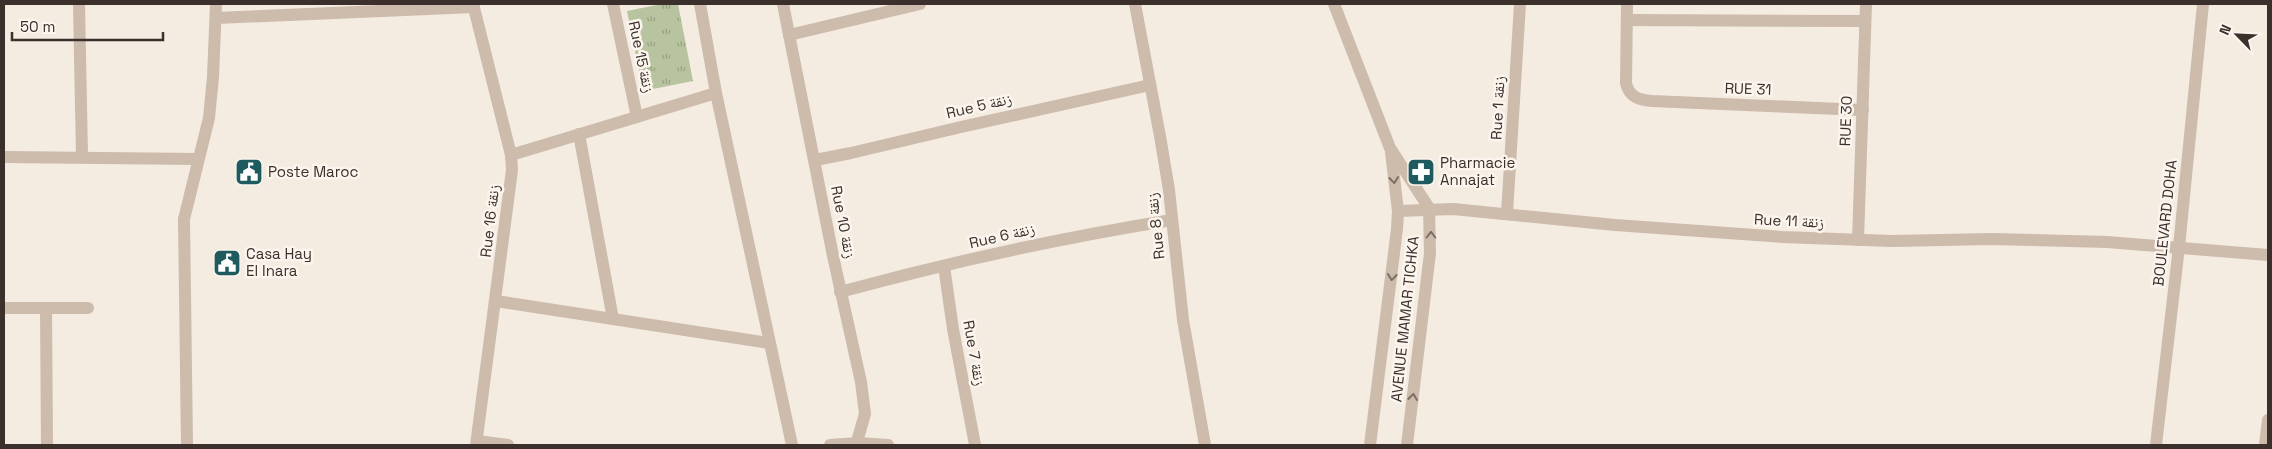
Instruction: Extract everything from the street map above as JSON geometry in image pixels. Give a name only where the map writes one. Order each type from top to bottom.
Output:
[{"type":"street","points":[[79,4],[82,156]]},
{"type":"street","points":[[187,445],[183,233],[188,194],[206,133],[212,98],[216,4]]},
{"type":"street","name":"Rue 15 زنقة","points":[[613,4],[637,116]]},
{"type":"street","points":[[700,4],[716,93],[792,445]]},
{"type":"street","name":"Rue 10 زنقة","points":[[783,4],[840,292],[864,398],[865,414],[857,444]]},
{"type":"street","points":[[789,35],[920,4]]},
{"type":"street","name":"Rue 8 زنقة","points":[[1135,4],[1160,136],[1172,220],[1181,311],[1205,445]]},
{"type":"street","name":"AVENUE MAMAR TICHKA","points":[[1334,4],[1390,148],[1429,208],[1430,253],[1407,445]]},
{"type":"street","name":"Rue 1 زنقة","points":[[1507,214],[1520,4]]},
{"type":"street","points":[[1628,4],[1627,20],[1865,22]]},
{"type":"street","name":"RUE 30","points":[[1858,240],[1866,4]]},
{"type":"street","name":"BOULEVARD DOHA","points":[[2156,445],[2179,247],[2203,4]]},
{"type":"street","points":[[216,18],[473,6]]},
{"type":"street","name":"Rue 16 زنقة","points":[[473,6],[511,155],[512,170],[510,199],[477,443]]},
{"type":"street","name":"RUE 31","points":[[1627,20],[1625,79],[1628,92],[1632,95],[1652,101],[1863,110]]},
{"type":"street","name":"Rue 5 زنقة","points":[[815,160],[1150,86]]},
{"type":"street","points":[[511,155],[716,93]]},
{"type":"street","points":[[580,134],[613,319]]},
{"type":"street","name":"AVENUE MAMAR TICHKA","points":[[1370,445],[1391,284],[1398,211],[1390,148]]},
{"type":"street","points":[[4,157],[82,156],[198,159]]},
{"type":"street","name":"Rue 11 زنقة","points":[[1398,211],[1429,208],[1732,234],[1858,240],[2063,241],[2268,254]]},
{"type":"street","name":"Rue 6 زنقة","points":[[840,292],[1037,244],[1172,220]]},
{"type":"street","name":"Rue 7 زنقة","points":[[944,266],[975,445]]},
{"type":"street","points":[[496,301],[769,343]]},
{"type":"street","points":[[4,308],[88,308]]},
{"type":"street","points":[[46,308],[47,445]]},
{"type":"street","points":[[2265,445],[2268,420]]},
{"type":"street","points":[[477,443],[508,445]]},
{"type":"street","points":[[830,445],[888,445]]},
{"type":"green space","points":[[662,4],[678,4],[693,81],[643,91],[627,11]]},
{"type":"place","name":"Poste Maroc","points":[[249,172]]},
{"type":"place","name":"Pharmacie Annajat","points":[[1421,172]]},
{"type":"place","name":"Casa Hay El Inara","points":[[227,263]]}]
